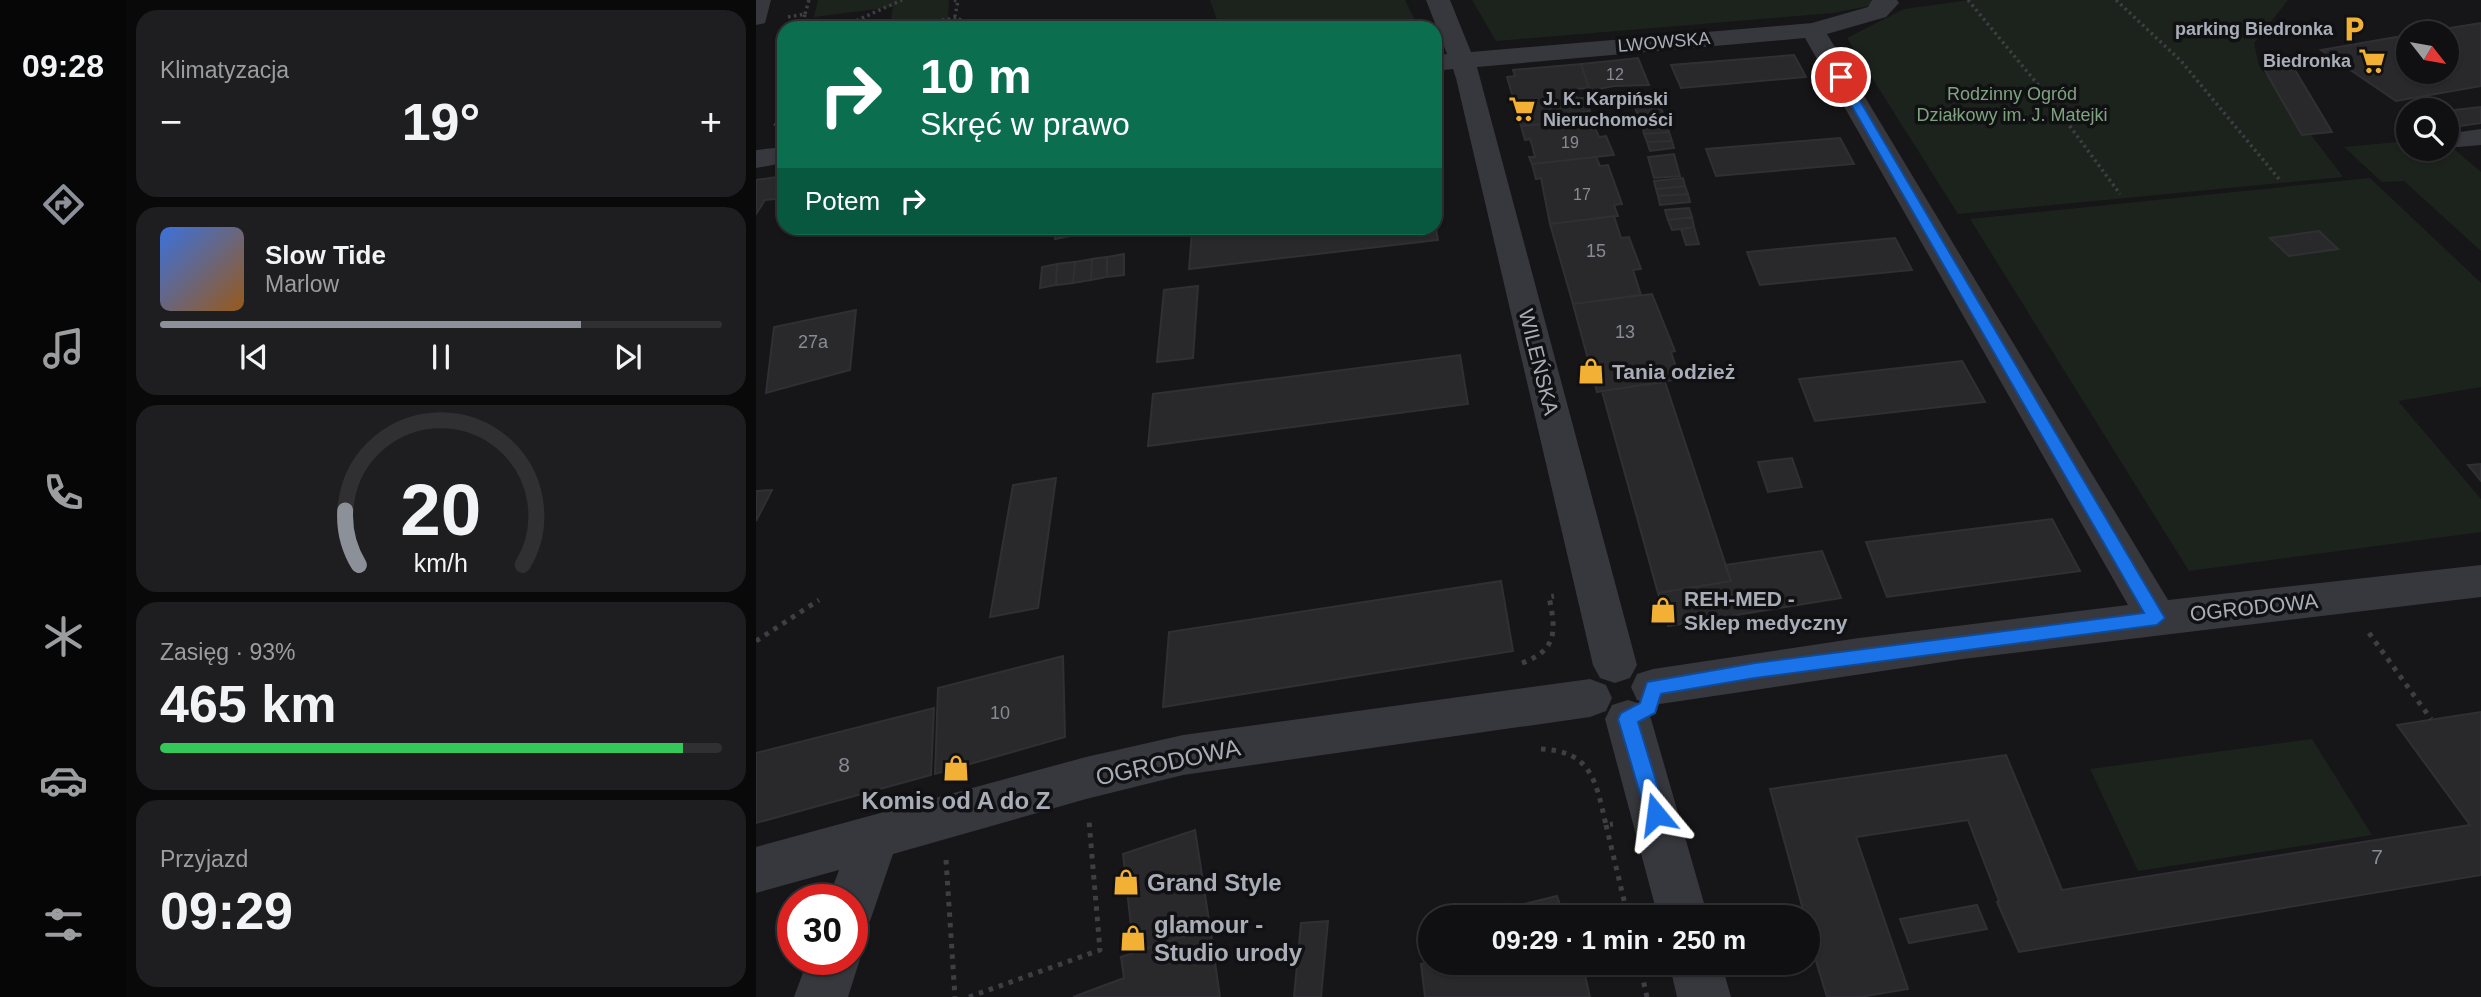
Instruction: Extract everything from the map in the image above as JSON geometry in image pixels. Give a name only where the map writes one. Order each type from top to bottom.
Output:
[{"type":"street","points":[[756,18],[759,0]]},
{"type":"street","name":"WILEŃSKA","points":[[1438,0],[1442,21]]},
{"type":"street","name":"LWOWSKA","points":[[1449,61],[1813,30],[1877,12],[1886,1]]},
{"type":"street","name":"WILEŃSKA","points":[[1442,22],[1449,61],[1680,905]]},
{"type":"street","points":[[1813,30],[2157,618]]},
{"type":"street","points":[[2459,140],[2481,137]]},
{"type":"street","points":[[756,159],[777,156]]},
{"type":"street","name":"OGRODOWA","points":[[756,870],[1086,778],[1183,755],[1755,670],[2157,618],[2481,581]]},
{"type":"street","points":[[859,884],[874,837]]},
{"type":"street","points":[[821,997],[829,975]]},
{"type":"street","points":[[1698,975],[1704,997]]},
{"type":"path","points":[[805,14],[809,0]]},
{"type":"path","points":[[856,20],[902,0]]},
{"type":"path","points":[[954,0],[958,1],[955,16],[961,21]]},
{"type":"path","points":[[1968,0],[2049,97],[2120,194]]},
{"type":"path","points":[[2116,0],[2181,61],[2279,179]]},
{"type":"path","points":[[943,21],[958,18]]},
{"type":"path","points":[[856,20],[861,21]]},
{"type":"path","points":[[1512,666],[1534,660],[1548,648],[1553,636],[1549,597],[1562,594]]},
{"type":"path","points":[[756,641],[819,600]]},
{"type":"path","points":[[2370,634],[2431,719]]},
{"type":"path","points":[[1531,750],[1568,752],[1590,768],[1625,905]]},
{"type":"path","points":[[969,997],[1100,950],[1086,778]]},
{"type":"path","points":[[943,818],[955,997]]},
{"type":"path","points":[[1606,825],[1620,822]]},
{"type":"path","points":[[1642,975],[1647,997]]},
{"type":"green space","points":[[818,0],[949,0],[948,19],[891,21],[893,7],[814,17]]},
{"type":"green space","points":[[1210,0],[1405,0],[1416,21],[1218,21]]},
{"type":"green space","points":[[1472,0],[1871,0],[1874,5],[1833,13],[1496,41]]},
{"type":"green space","name":"Rodzinny Ogród Działkowy im. J. Matejki","points":[[1970,0],[2288,0],[2254,43],[2259,66],[2343,177],[1958,214],[1847,38],[1904,9]]},
{"type":"green space","points":[[2396,142],[2396,161],[2459,161],[2459,153],[2481,172],[2481,251],[2404,181],[2382,182],[2344,147]]},
{"type":"green space","points":[[2370,178],[2481,283],[2481,387],[2398,401],[2481,499],[2481,532],[2189,571],[1970,219]]},
{"type":"green space","points":[[2312,739],[2372,835],[2138,871],[2090,769]]},
{"type":"building","name":"Biedronka","points":[[2481,23],[2481,86],[2413,98],[2396,98],[2396,101],[2321,50],[2396,37],[2396,84],[2459,84],[2459,27]]},
{"type":"building","points":[[1794,55],[1806,77],[1681,88],[1671,65]]},
{"type":"building","points":[[1638,58],[1649,85],[1614,86],[1593,90],[1589,88],[1581,64]]},
{"type":"building","points":[[1581,64],[1589,88],[1573,89],[1577,98],[1585,98],[1590,111],[1582,112],[1584,120],[1521,126],[1519,120],[1524,119],[1521,103],[1515,104],[1507,77],[1515,76],[1513,70]]},
{"type":"building","points":[[2264,69],[2295,70],[2332,132],[2302,135]]},
{"type":"building","points":[[1660,105],[1663,113],[1638,115],[1635,108]]},
{"type":"building","points":[[2481,107],[2481,123],[2459,126],[2459,110]]},
{"type":"building","points":[[1663,113],[1665,119],[1640,121],[1638,115]]},
{"type":"building","points":[[1665,119],[1667,125],[1643,128],[1640,121]]},
{"type":"building","points":[[1584,120],[1587,129],[1595,128],[1599,137],[1606,136],[1614,155],[1532,164],[1529,157],[1535,157],[1532,145],[1530,139],[1525,140],[1521,126]]},
{"type":"building","points":[[1667,125],[1669,132],[1644,134],[1643,128]]},
{"type":"building","points":[[1669,132],[1672,141],[1647,142],[1644,134]]},
{"type":"building","points":[[1840,138],[1854,164],[1716,176],[1706,149]]},
{"type":"building","points":[[1672,141],[1674,148],[1650,151],[1647,142]]},
{"type":"building","points":[[1674,154],[1680,176],[1654,178],[1648,157]]},
{"type":"building","points":[[1596,157],[1600,166],[1608,165],[1622,204],[1614,205],[1618,216],[1550,224],[1541,178],[1536,179],[1532,164]]},
{"type":"building","points":[[777,177],[777,199],[765,200],[756,214],[756,180]]},
{"type":"building","points":[[1683,178],[1685,186],[1656,189],[1654,181]]},
{"type":"building","points":[[1685,186],[1688,194],[1658,196],[1656,189]]},
{"type":"building","points":[[1688,194],[1690,202],[1660,205],[1658,196]]},
{"type":"building","points":[[1689,208],[1692,217],[1668,220],[1665,210]]},
{"type":"building","points":[[1614,216],[1621,238],[1629,237],[1641,269],[1633,270],[1641,295],[1573,304],[1550,224]]},
{"type":"building","points":[[1692,217],[1694,227],[1681,229],[1672,230],[1668,220]]},
{"type":"building","points":[[1694,227],[1699,244],[1686,245],[1681,229]]},
{"type":"building","points":[[2319,231],[2338,249],[2289,256],[2270,238]]},
{"type":"building","points":[[1055,235],[1071,235],[1071,236],[1055,239]]},
{"type":"building","points":[[1192,235],[1437,235],[1438,240],[1189,269]]},
{"type":"building","points":[[1895,238],[1912,270],[1760,285],[1747,252]]},
{"type":"building","points":[[1124,254],[1124,275],[1107,277],[1107,257]]},
{"type":"building","points":[[1107,257],[1107,277],[1091,280],[1092,259]]},
{"type":"building","points":[[1092,259],[1091,280],[1073,283],[1075,262]]},
{"type":"building","points":[[1075,262],[1073,283],[1056,285],[1057,264]]},
{"type":"building","points":[[1057,264],[1056,285],[1040,288],[1042,267]]},
{"type":"building","points":[[1198,286],[1193,358],[1157,362],[1164,290]]},
{"type":"building","points":[[1652,294],[1675,351],[1671,352],[1680,379],[1597,392],[1573,304]]},
{"type":"building","points":[[856,310],[850,370],[766,393],[774,327]]},
{"type":"building","points":[[1460,355],[1468,404],[1148,446],[1153,394]]},
{"type":"building","points":[[1962,361],[1985,402],[1815,421],[1799,379]]},
{"type":"building","points":[[1665,382],[1731,581],[1658,593],[1602,391]]},
{"type":"building","points":[[1792,458],[1802,487],[1768,492],[1758,462]]},
{"type":"building","points":[[2481,464],[2481,481],[2468,465]]},
{"type":"building","points":[[1056,478],[1038,608],[990,617],[1013,485]]},
{"type":"building","points":[[772,490],[756,521],[756,491]]},
{"type":"building","points":[[2052,519],[2080,571],[1887,597],[1866,542]]},
{"type":"building","points":[[1822,551],[1841,598],[1668,626],[1658,593],[1731,581],[1725,565]]},
{"type":"building","points":[[1501,581],[1513,651],[1163,707],[1169,632]]},
{"type":"building","points":[[1063,656],[1065,737],[935,774],[938,688]]},
{"type":"building","points":[[934,708],[931,775],[756,823],[756,753]]},
{"type":"building","points":[[2481,712],[2481,875],[2019,952],[1997,902],[1999,901],[1968,820],[1856,837],[1908,989],[1860,997],[1827,997],[1820,974],[1820,905],[1802,905],[1770,789],[2006,755],[2062,890],[2470,825],[2397,725]]},
{"type":"building","points":[[1195,830],[1210,927],[1134,953],[1123,854]]},
{"type":"building","points":[[1557,896],[1560,905],[1520,905]]},
{"type":"building","points":[[1977,905],[1987,929],[1909,943],[1900,919]]},
{"type":"building","points":[[1328,921],[1321,997],[1294,997],[1301,923]]},
{"type":"building","points":[[1210,927],[1220,997],[1073,997],[1124,978],[1121,957]]},
{"type":"building","points":[[1422,975],[1585,975],[1590,997],[1425,997]]},
{"type":"place","name":"parking Biedronka","points":[[2354,29]]},
{"type":"place","name":"Biedronka","points":[[2372,61]]},
{"type":"place","name":"J. K. Karpiński Nieruchomości","points":[[1522,109]]},
{"type":"place","name":"Tania odzież","points":[[1591,371]]},
{"type":"place","name":"REH-MED - Sklep medyczny","points":[[1663,610]]},
{"type":"place","name":"Komis od A do Z","points":[[956,768]]},
{"type":"place","name":"Grand Style","points":[[1126,882]]},
{"type":"place","name":"glamour - Studio urody","points":[[1133,938]]},
{"type":"route","points":[[1656,814],[1628,719],[1648,708],[1654,693],[1653,687],[1755,670],[2157,618],[1841,77]]}]
